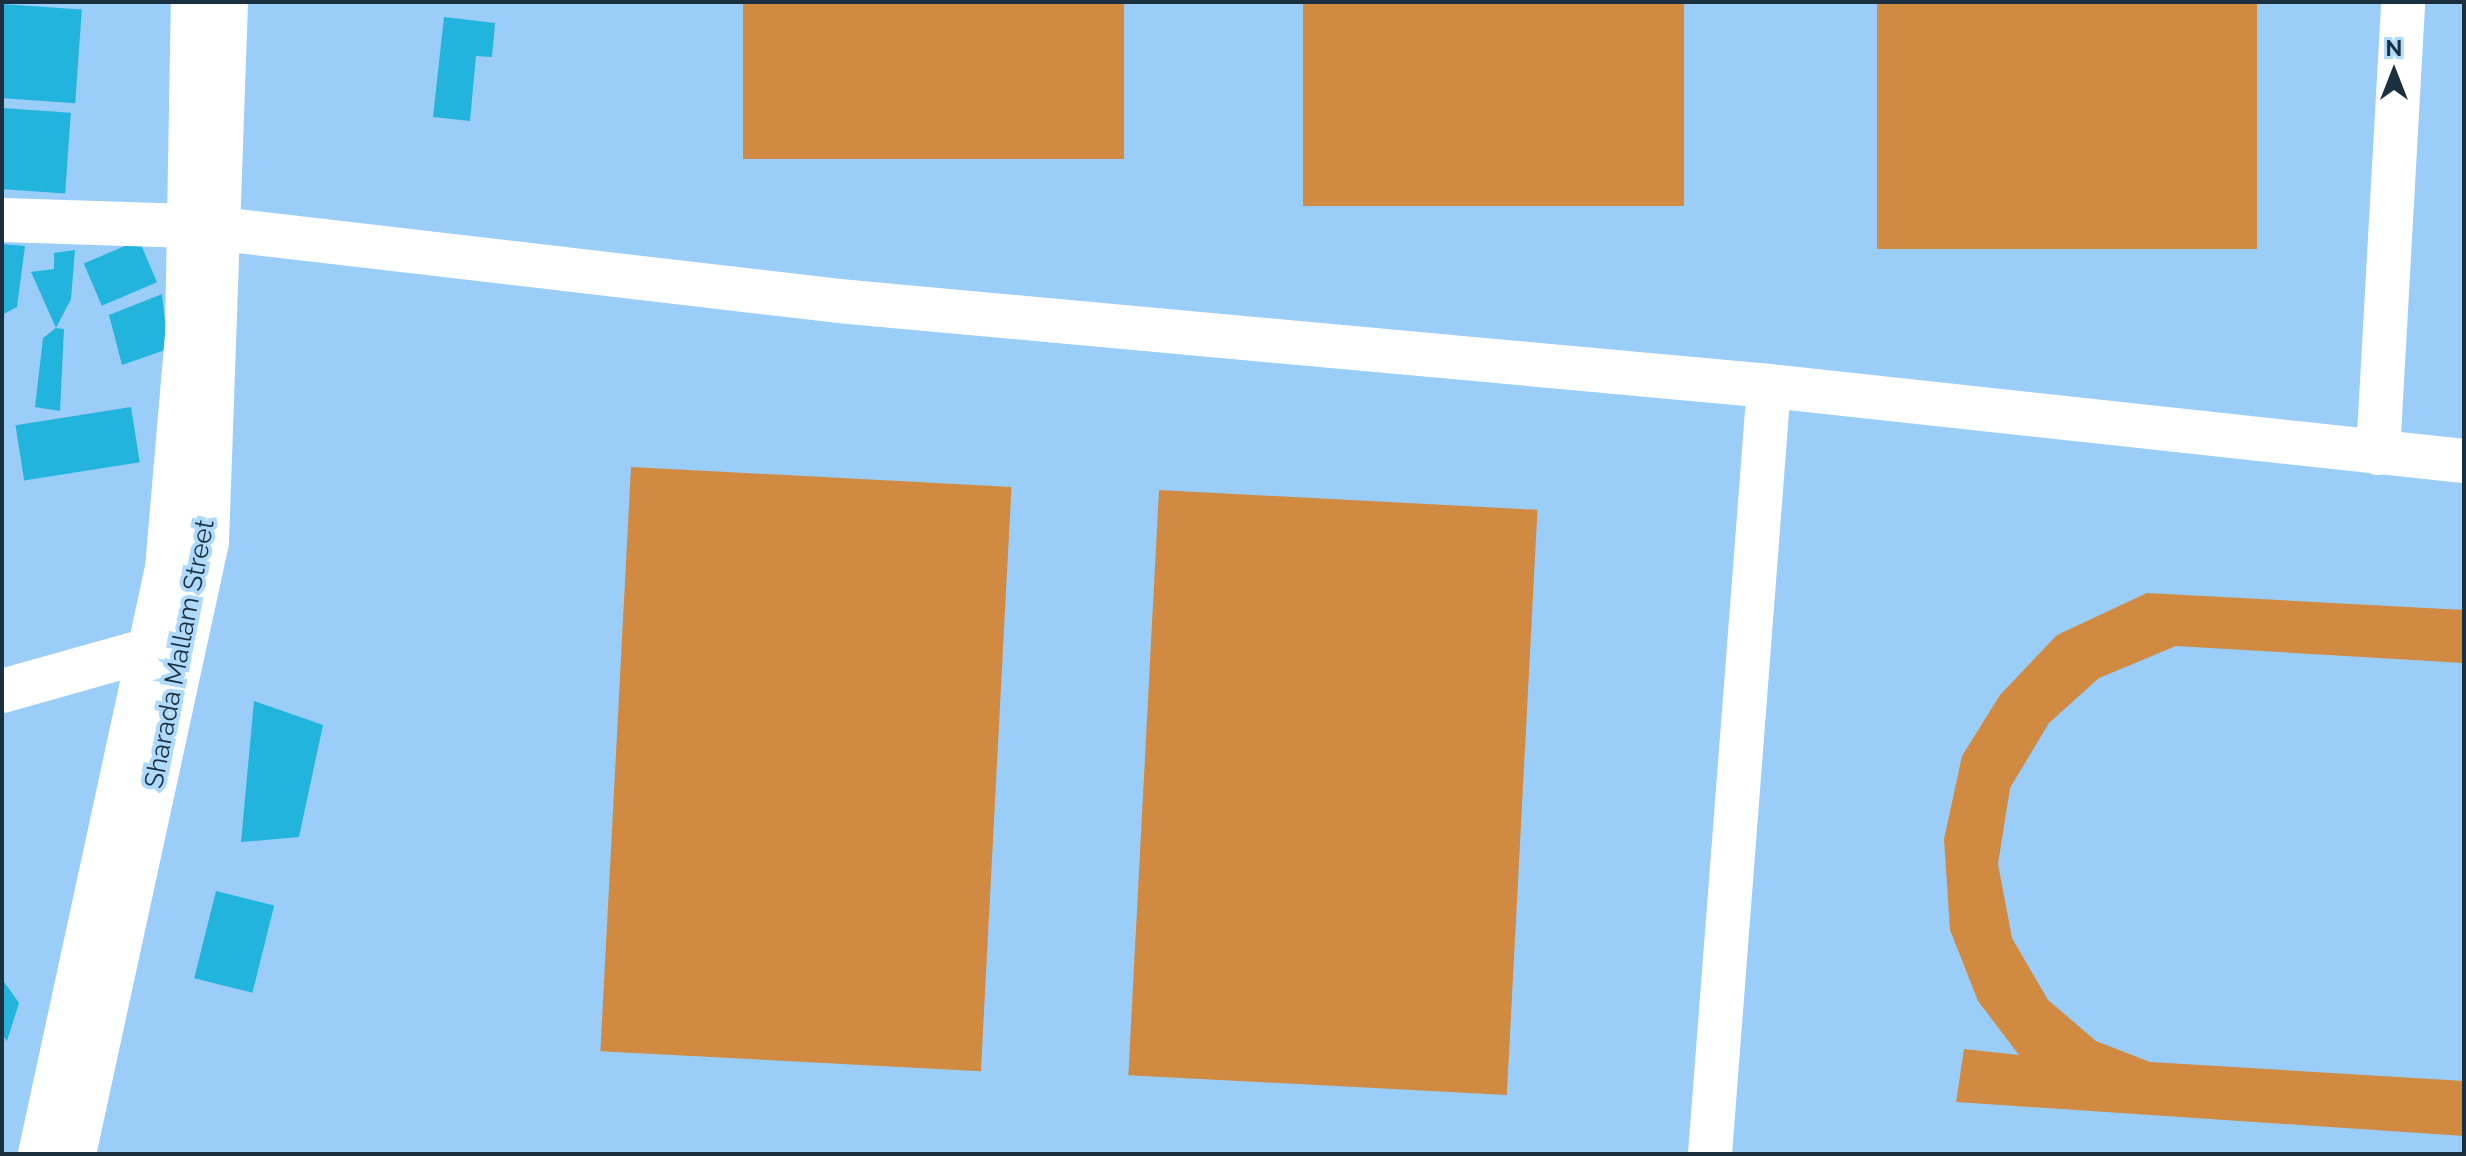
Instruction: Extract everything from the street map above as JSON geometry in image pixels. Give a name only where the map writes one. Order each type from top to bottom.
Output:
[{"type":"street","name":"Sharada Mallam Street","points":[[74,1154],[207,542],[205,228],[193,2]]},
{"type":"street","name":"Sharada Mallam Street","points":[[40,1154],[167,568],[205,228],[226,2]]},
{"type":"street","points":[[2378,453],[2403,2]]},
{"type":"street","points":[[2,220],[205,228],[870,304],[1769,386],[2464,461]]},
{"type":"street","points":[[1710,1154],[1769,386]]},
{"type":"street","points":[[5,678],[151,649]]},
{"type":"shaded area","points":[[743,2],[1124,2],[1124,159],[743,159]]},
{"type":"shaded area","points":[[1303,2],[1684,2],[1684,206],[1303,206]]},
{"type":"shaded area","points":[[1877,2],[2257,2],[2257,249],[1877,249]]},
{"type":"shaded area","points":[[631,467],[1011,487],[981,1071],[600,1051]]},
{"type":"shaded area","points":[[1159,490],[1537,510],[1507,1095],[1128,1075]]},
{"type":"shaded area","points":[[2147,593],[2464,610],[2464,663],[2176,646],[2099,678],[2049,723],[2010,788],[1998,864],[2012,938],[2048,1000],[2096,1041],[2150,1062],[2464,1081],[2464,1136],[1956,1102],[1964,1049],[2019,1055],[1978,1001],[1950,930],[1944,839],[1962,756],[2000,695],[2057,635]]},
{"type":"building","points":[[2,4],[82,10],[75,103],[2,98]]},
{"type":"building","points":[[444,17],[495,23],[492,57],[476,56],[470,121],[433,117]]},
{"type":"building","points":[[2,108],[71,113],[65,194],[2,189]]},
{"type":"building","points":[[139,240],[157,282],[102,306],[84,263]]},
{"type":"building","points":[[2,244],[25,246],[17,307],[2,315]]},
{"type":"building","points":[[75,250],[71,299],[56,328],[31,272],[54,269],[54,253]]},
{"type":"building","points":[[162,294],[168,349],[122,365],[109,315]]},
{"type":"building","points":[[56,328],[64,329],[60,411],[35,407],[43,338]]},
{"type":"building","points":[[131,407],[140,462],[24,481],[15,425]]},
{"type":"building","points":[[254,701],[323,725],[299,837],[241,842]]},
{"type":"building","points":[[216,891],[274,906],[252,993],[194,978]]},
{"type":"building","points":[[2,979],[19,1003],[7,1041],[2,1035]]}]
